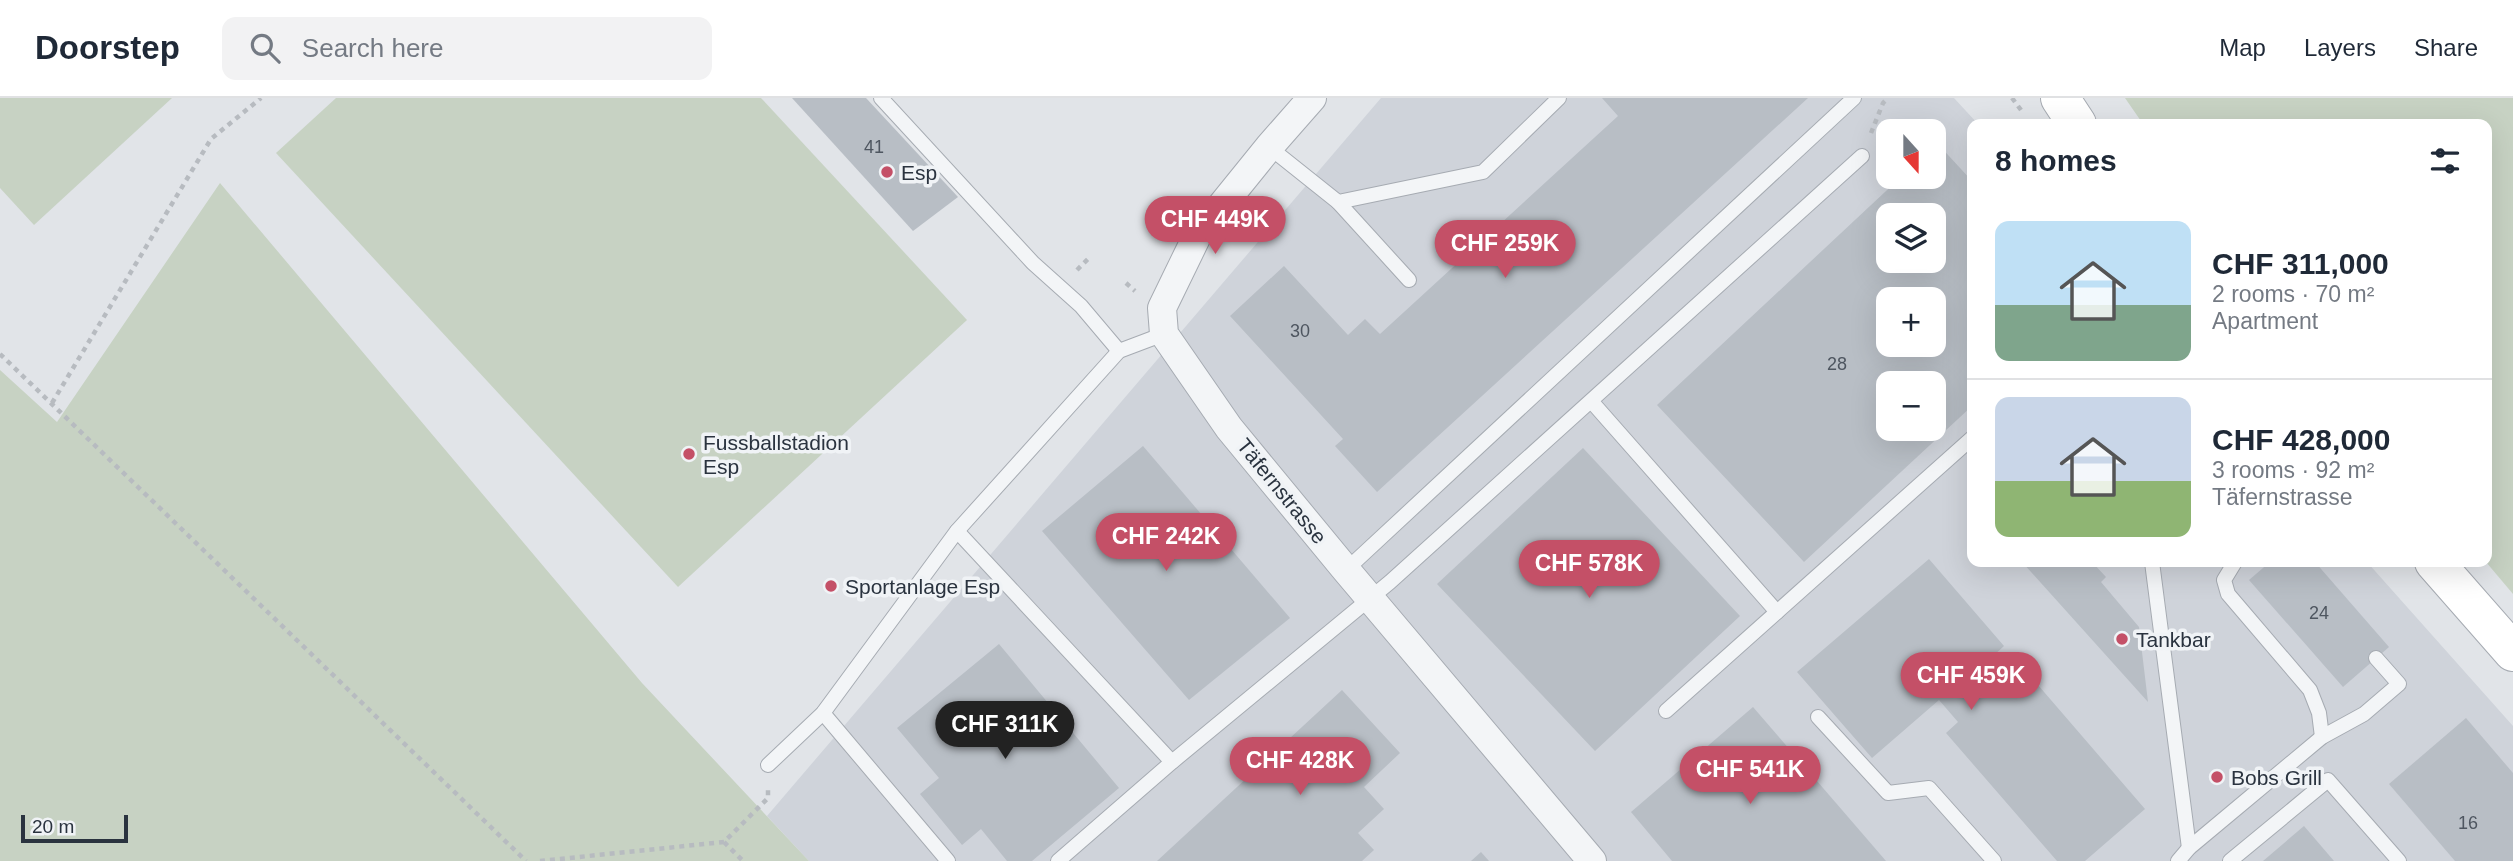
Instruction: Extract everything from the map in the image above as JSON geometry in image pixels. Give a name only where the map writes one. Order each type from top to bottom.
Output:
[{"type":"main road","points":[[2060,98],[2074,119]]},
{"type":"main road","points":[[2438,567],[2513,652]]},
{"type":"street","points":[[1164,334],[1162,308],[1197,236],[1312,98]]},
{"type":"street","name":"Täfernstrasse","points":[[1164,334],[1229,428],[1592,861]]},
{"type":"lane","points":[[881,98],[1033,263],[1081,306],[1119,351]]},
{"type":"lane","points":[[1338,202],[1483,172],[1559,98]]},
{"type":"lane","points":[[1346,570],[1854,98]]},
{"type":"lane","points":[[1269,147],[1338,202],[1409,279]]},
{"type":"lane","points":[[1058,861],[1172,762],[1370,598],[1592,402],[1862,156]]},
{"type":"lane","points":[[768,765],[822,713],[957,530],[1119,351],[1164,334]]},
{"type":"lane","points":[[1592,402],[1777,612]]},
{"type":"lane","points":[[1666,711],[1967,442]]},
{"type":"lane","points":[[957,530],[1172,762]]},
{"type":"lane","points":[[2153,567],[2189,848]]},
{"type":"lane","points":[[2232,567],[2224,580],[2228,594],[2310,690],[2319,713],[2322,737]]},
{"type":"lane","points":[[2178,861],[2189,848],[2322,737],[2364,714],[2399,684],[2376,658]]},
{"type":"lane","points":[[822,713],[948,861]]},
{"type":"lane","points":[[1818,717],[1888,793],[1929,788],[1994,861]]},
{"type":"lane","points":[[2230,861],[2328,780],[2399,861]]},
{"type":"path","points":[[52,403],[211,139],[261,98]]},
{"type":"path","points":[[1862,156],[1883,103],[1888,98]]},
{"type":"path","points":[[2012,98],[2025,116]]},
{"type":"path","points":[[0,355],[526,861]]},
{"type":"path","points":[[540,861],[724,842],[768,798],[768,765]]},
{"type":"path","points":[[724,842],[743,861]]},
{"type":"shaded area","points":[[1381,98],[1954,98],[1973,119],[1967,119],[1967,567],[2371,567],[2513,726],[2513,861],[809,861],[767,816]]},
{"type":"green space","points":[[0,98],[172,98],[34,225],[0,188]]},
{"type":"green space","name":"Fussballstadion Esp","points":[[336,98],[761,98],[967,320],[678,587],[276,153]]},
{"type":"green space","points":[[2125,98],[2513,98],[2513,594],[2490,567],[2492,119],[2140,119]]},
{"type":"green space","points":[[220,183],[642,683],[809,861],[0,861],[0,370],[57,422]]},
{"type":"building","points":[[792,98],[866,98],[958,197],[913,231]]},
{"type":"building","points":[[1602,98],[1808,98],[1377,492],[1335,446],[1343,439],[1230,316],[1284,266],[1348,335],[1365,319],[1380,334],[1618,116]]},
{"type":"building","points":[[1946,153],[1967,176],[1967,411],[1946,430],[1946,371],[1876,371],[1876,441],[1934,441],[1804,562],[1657,405],[1888,189],[1946,189]]},
{"type":"building","points":[[1143,446],[1290,618],[1189,700],[1042,531]]},
{"type":"building","points":[[1583,448],[1740,616],[1595,751],[1437,584]]},
{"type":"building","points":[[1929,559],[2004,646],[1992,657],[2012,681],[2025,670],[2145,809],[2085,861],[2057,861],[1946,733],[1958,722],[1939,700],[1872,758],[1797,672]]},
{"type":"building","points":[[2026,567],[2097,567],[2106,577],[2101,582],[2139,627],[2148,702]]},
{"type":"building","points":[[2264,567],[2319,567],[2389,647],[2343,687],[2249,580]]},
{"type":"building","points":[[999,644],[1119,788],[1032,861],[1007,861],[981,829],[962,845],[920,794],[939,778],[897,728]]},
{"type":"building","points":[[1342,690],[1400,753],[1364,787],[1384,809],[1358,833],[1374,850],[1362,861],[1157,861]]},
{"type":"building","points":[[1753,707],[1886,861],[1672,861],[1631,812]]},
{"type":"building","points":[[2466,718],[2513,773],[2513,861],[2455,861],[2389,784]]},
{"type":"building","points":[[2304,826],[2334,861],[2263,861]]},
{"type":"building","points":[[1481,852],[1489,861],[1471,861]]},
{"type":"place","name":"Esp","points":[[887,172]]},
{"type":"place","name":"Fussballstadion Esp","points":[[689,454]]},
{"type":"place","name":"Sportanlage Esp","points":[[831,586]]},
{"type":"place","name":"Tankbar","points":[[2122,639]]},
{"type":"place","name":"Bobs Grill","points":[[2217,777]]}]
